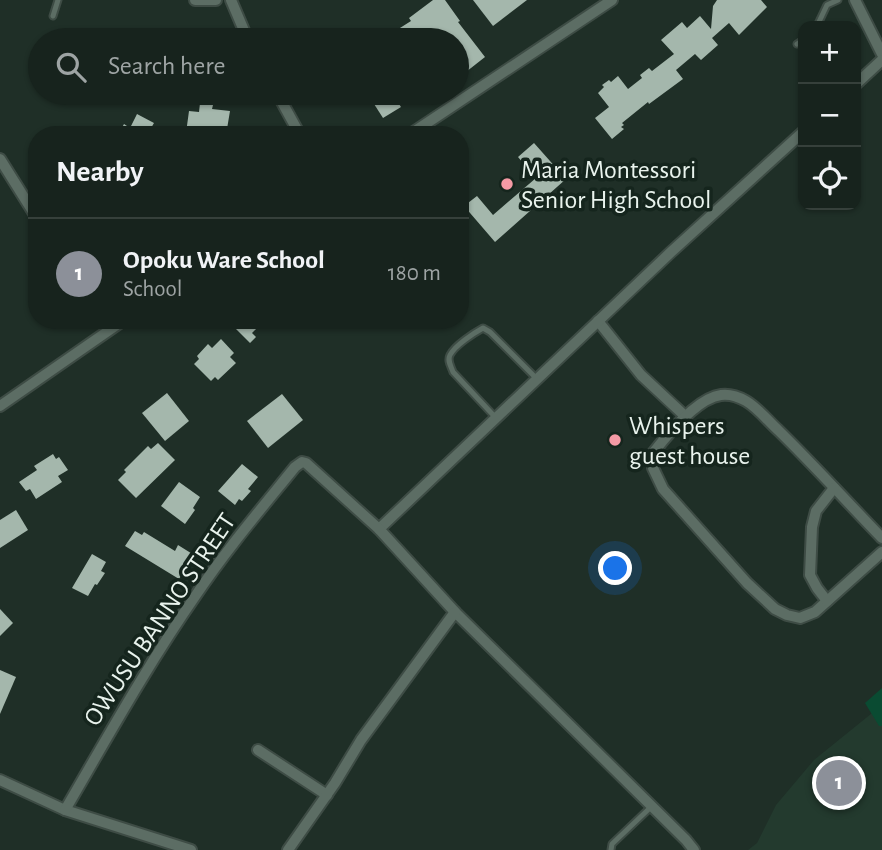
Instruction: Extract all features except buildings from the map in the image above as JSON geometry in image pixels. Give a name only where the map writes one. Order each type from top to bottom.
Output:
[{"type":"street","points":[[195,0],[216,0]]},
{"type":"street","points":[[231,0],[243,28]]},
{"type":"street","points":[[469,95],[612,0]]},
{"type":"street","points":[[855,0],[881,53],[861,78]]},
{"type":"street","points":[[284,105],[295,126]]},
{"type":"street","points":[[423,126],[454,105]]},
{"type":"street","points":[[694,850],[455,612],[379,529],[671,251],[798,137]]},
{"type":"street","points":[[0,159],[28,204]]},
{"type":"street","points":[[598,321],[641,375],[685,416]]},
{"type":"street","points":[[0,406],[111,329]]},
{"type":"street","points":[[882,538],[784,436],[748,402],[733,396],[713,397],[685,416],[653,453],[653,468],[663,489],[747,583],[775,609],[787,615],[800,618],[815,612],[882,552]]},
{"type":"street","name":"OWUSU BANNO STREET","points":[[65,810],[131,697],[196,594],[298,464],[304,462],[379,529]]},
{"type":"street","points":[[827,601],[810,575],[812,527],[816,511],[834,488]]},
{"type":"street","points":[[288,850],[362,740],[455,612]]},
{"type":"street","points":[[258,750],[327,795]]},
{"type":"street","points":[[0,780],[65,810],[173,848],[191,850]]},
{"type":"lane","points":[[53,16],[58,0]]},
{"type":"lane","points":[[819,21],[827,5],[838,0]]},
{"type":"lane","points":[[496,418],[453,372],[449,363],[450,354],[472,333],[483,328],[490,332],[537,379]]},
{"type":"lane","points":[[611,850],[612,844],[652,806]]},
{"type":"shaded area","points":[[882,705],[882,850],[748,850],[757,843],[776,805],[814,760]]},
{"type":"green space","points":[[882,688],[882,726],[879,726],[865,703]]},
{"type":"place","name":"Maria Montessori Senior High School","points":[[507,184]]},
{"type":"place","name":"Whispers guest house","points":[[615,440]]},
{"type":"place","name":"Opoku Ware School","points":[[839,783]]}]
